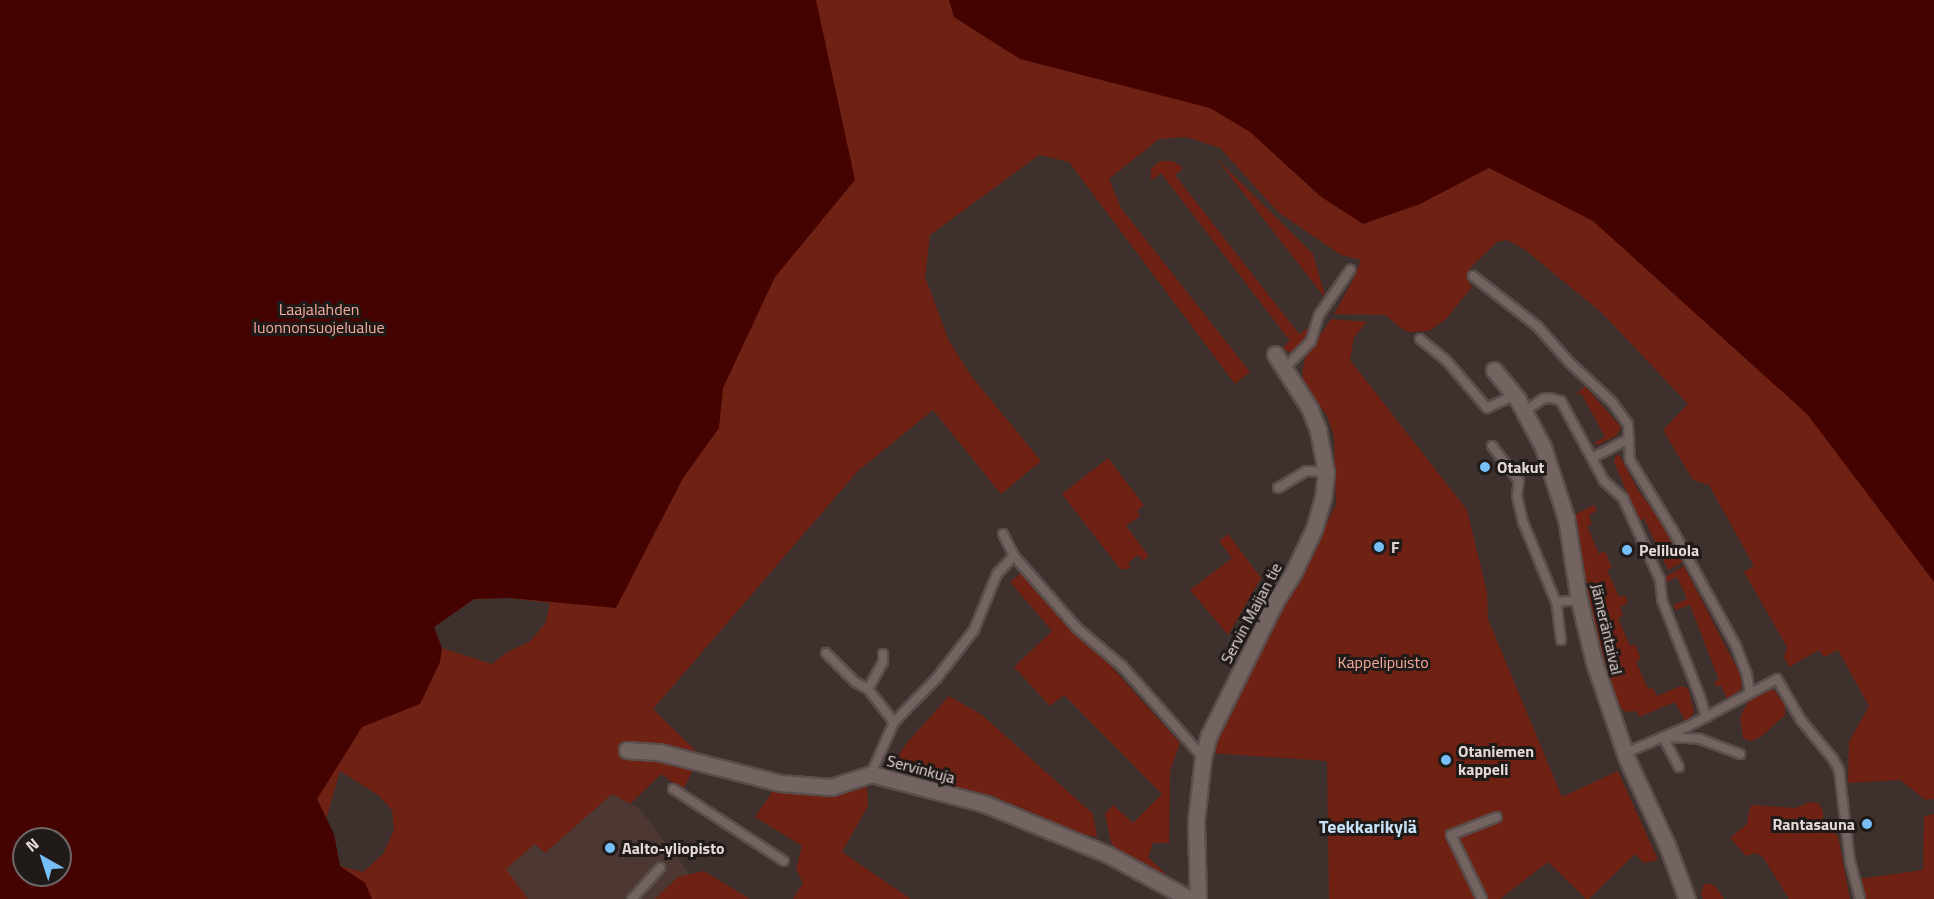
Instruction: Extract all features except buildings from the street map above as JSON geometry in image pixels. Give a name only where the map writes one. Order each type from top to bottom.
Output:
[{"type":"street","name":"Servin Maijan tie","points":[[1198,899],[1196,821],[1203,757],[1209,735],[1314,529],[1323,498],[1326,472],[1318,430],[1310,409],[1275,354]]},
{"type":"street","name":"Jämeräntaival","points":[[1494,370],[1515,395],[1543,447],[1564,510],[1593,662],[1625,753],[1667,845],[1686,899]]},
{"type":"street","name":"Servinkuja","points":[[627,750],[659,752],[780,783],[831,787],[871,774],[985,804],[1107,854],[1190,899]]},
{"type":"lane","points":[[1285,368],[1311,341],[1319,315],[1350,270]]},
{"type":"lane","points":[[1473,276],[1538,327],[1612,402],[1628,424],[1630,460],[1672,529],[1736,646],[1747,675],[1750,693]]},
{"type":"lane","points":[[1420,339],[1446,360],[1487,408],[1515,395]]},
{"type":"lane","points":[[1525,411],[1543,399],[1561,401],[1604,481],[1623,498],[1660,580],[1662,600],[1706,717]]},
{"type":"lane","points":[[1592,458],[1629,439]]},
{"type":"lane","points":[[1492,446],[1519,481],[1518,496],[1522,522],[1556,602],[1561,640]]},
{"type":"lane","points":[[1278,488],[1306,471],[1326,472]]},
{"type":"lane","points":[[1003,534],[1014,556],[1077,628],[1122,666],[1203,757]]},
{"type":"lane","points":[[871,774],[894,722],[936,679],[974,630],[998,574],[1014,556]]},
{"type":"lane","points":[[1556,602],[1580,600]]},
{"type":"lane","points":[[826,652],[855,682],[868,689],[894,722]]},
{"type":"lane","points":[[868,689],[883,662],[883,654]]},
{"type":"lane","points":[[1625,753],[1706,717],[1777,679],[1809,732],[1837,765],[1850,861],[1859,897]]},
{"type":"lane","points":[[1664,737],[1700,739],[1740,754]]},
{"type":"lane","points":[[1664,737],[1679,767]]},
{"type":"lane","points":[[673,789],[784,861]]},
{"type":"lane","points":[[1482,899],[1451,835],[1497,817]]},
{"type":"lane","points":[[632,899],[660,868]]},
{"type":"shaded area","name":"Laajalahden luonnonsuojelualue","points":[[0,0],[816,0],[855,180],[775,277],[723,388],[719,428],[683,478],[616,608],[510,598],[474,599],[434,627],[442,648],[440,662],[420,704],[362,727],[317,799],[334,834],[340,866],[365,883],[372,899],[0,899]]},
{"type":"shaded area","points":[[949,0],[1934,0],[1934,582],[1807,414],[1593,221],[1489,168],[1420,204],[1363,224],[1320,196],[1250,132],[1210,108],[1020,59],[954,17]]},
{"type":"shaded area","name":"Aalto-yliopisto","points":[[612,793],[640,809],[698,885],[705,899],[528,899],[505,869],[535,843],[545,853]]},
{"type":"green space","points":[[0,0],[1183,0],[1404,100],[1934,410],[1934,799],[1926,800],[1900,780],[1848,783],[1849,742],[1869,706],[1838,650],[1824,657],[1819,650],[1789,667],[1784,657],[1787,647],[1744,572],[1754,566],[1709,485],[1693,480],[1663,430],[1688,404],[1602,313],[1524,249],[1507,240],[1497,242],[1471,267],[1467,279],[1472,287],[1446,319],[1429,331],[1409,332],[1385,315],[1334,314],[1361,260],[1341,255],[1278,212],[1220,148],[1186,137],[1159,139],[1109,179],[1121,208],[1250,372],[1235,384],[1069,162],[1039,155],[930,235],[925,277],[949,341],[972,377],[1041,461],[1001,494],[933,410],[858,471],[653,709],[700,755],[683,790],[661,774],[630,804],[612,794],[545,853],[535,844],[506,869],[528,899],[0,899]],"holes":[[[510,598],[550,603],[545,624],[529,642],[507,652],[492,664],[442,648],[434,627],[474,599]],[[340,771],[378,795],[392,810],[394,830],[383,854],[363,872],[340,866],[334,834],[326,820]]]},
{"type":"green space","points":[[1215,157],[1313,254],[1326,299]]},
{"type":"green space","points":[[1160,161],[1173,161],[1183,168],[1175,175],[1299,334],[1310,327],[1308,338],[1298,349],[1289,352],[1281,349],[1290,341],[1161,173],[1151,181],[1151,169]]},
{"type":"green space","name":"Kappelipuisto","points":[[1331,319],[1367,322],[1354,337],[1350,360],[1467,510],[1487,592],[1488,619],[1562,797],[1618,771],[1655,853],[1658,860],[1644,863],[1635,854],[1589,899],[1586,899],[1548,862],[1500,899],[1329,899],[1327,761],[1211,753],[1336,505],[1334,436],[1327,416],[1305,384],[1302,374],[1305,358]]},
{"type":"green space","points":[[1585,386],[1621,427],[1616,436],[1597,445],[1594,443],[1605,437],[1581,393],[1575,395]]},
{"type":"green space","points":[[1616,455],[1620,456],[1638,490],[1658,517],[1683,562],[1668,570],[1644,518],[1639,521],[1614,462]]},
{"type":"green space","points":[[1108,458],[1144,505],[1137,511],[1140,516],[1126,526],[1149,556],[1143,561],[1138,555],[1128,563],[1131,566],[1126,570],[1125,568],[1121,570],[1062,494]]},
{"type":"green space","points":[[1594,505],[1597,511],[1589,515],[1592,524],[1587,526],[1599,554],[1605,551],[1612,568],[1607,570],[1619,597],[1625,595],[1628,603],[1620,607],[1623,616],[1618,618],[1630,646],[1635,644],[1641,659],[1636,662],[1648,689],[1653,688],[1657,696],[1681,686],[1688,688],[1694,712],[1689,720],[1685,721],[1675,702],[1639,717],[1637,711],[1625,712],[1615,701],[1593,622],[1574,515]]},
{"type":"green space","points":[[1228,534],[1261,578],[1228,635],[1190,590],[1232,558],[1219,541]]},
{"type":"green space","points":[[1684,566],[1742,678],[1741,689],[1727,699],[1721,685],[1716,687],[1714,682],[1719,680],[1690,605],[1676,610],[1673,605],[1687,599],[1677,577],[1667,582],[1665,577]]},
{"type":"green space","points":[[1021,573],[1075,634],[1111,666],[1180,743],[1170,771],[1169,843],[1153,843],[1148,857],[1168,876],[1116,849],[1111,842],[1105,814],[1113,805],[1133,823],[1162,794],[1064,695],[1050,706],[1014,667],[1052,631],[1010,582]]},
{"type":"green space","points":[[1768,689],[1774,690],[1785,705],[1785,715],[1761,737],[1751,741],[1743,738],[1740,717],[1750,698]]},
{"type":"green space","points":[[949,696],[982,715],[1093,814],[1097,837],[1084,835],[990,795],[888,773],[906,744]]},
{"type":"green space","points":[[867,786],[868,806],[842,852],[911,899],[793,899],[803,883],[796,869],[802,846],[755,817],[774,789],[818,794]]},
{"type":"green space","points":[[1810,802],[1818,803],[1823,811],[1823,821],[1838,836],[1850,899],[1789,899],[1763,857],[1755,853],[1746,856],[1730,838],[1747,824],[1752,805],[1795,808]]},
{"type":"green space","points":[[1934,814],[1934,899],[1864,899],[1858,879],[1923,870],[1924,816]]},
{"type":"green space","points":[[704,871],[750,899],[655,899],[678,877]]},
{"type":"green space","points":[[1704,884],[1712,884],[1724,899],[1703,899],[1701,894]]},
{"type":"place","name":"Otakut","points":[[1485,467]]},
{"type":"place","name":"F","points":[[1379,547]]},
{"type":"place","name":"Peliluola","points":[[1627,550]]},
{"type":"place","name":"Otaniemen kappeli","points":[[1446,760]]},
{"type":"place","name":"Rantasauna","points":[[1867,824]]},
{"type":"place","name":"Aalto-yliopisto","points":[[610,848]]},
{"type":"district","name":"Teekkarikylä","points":[[1368,827]]}]
